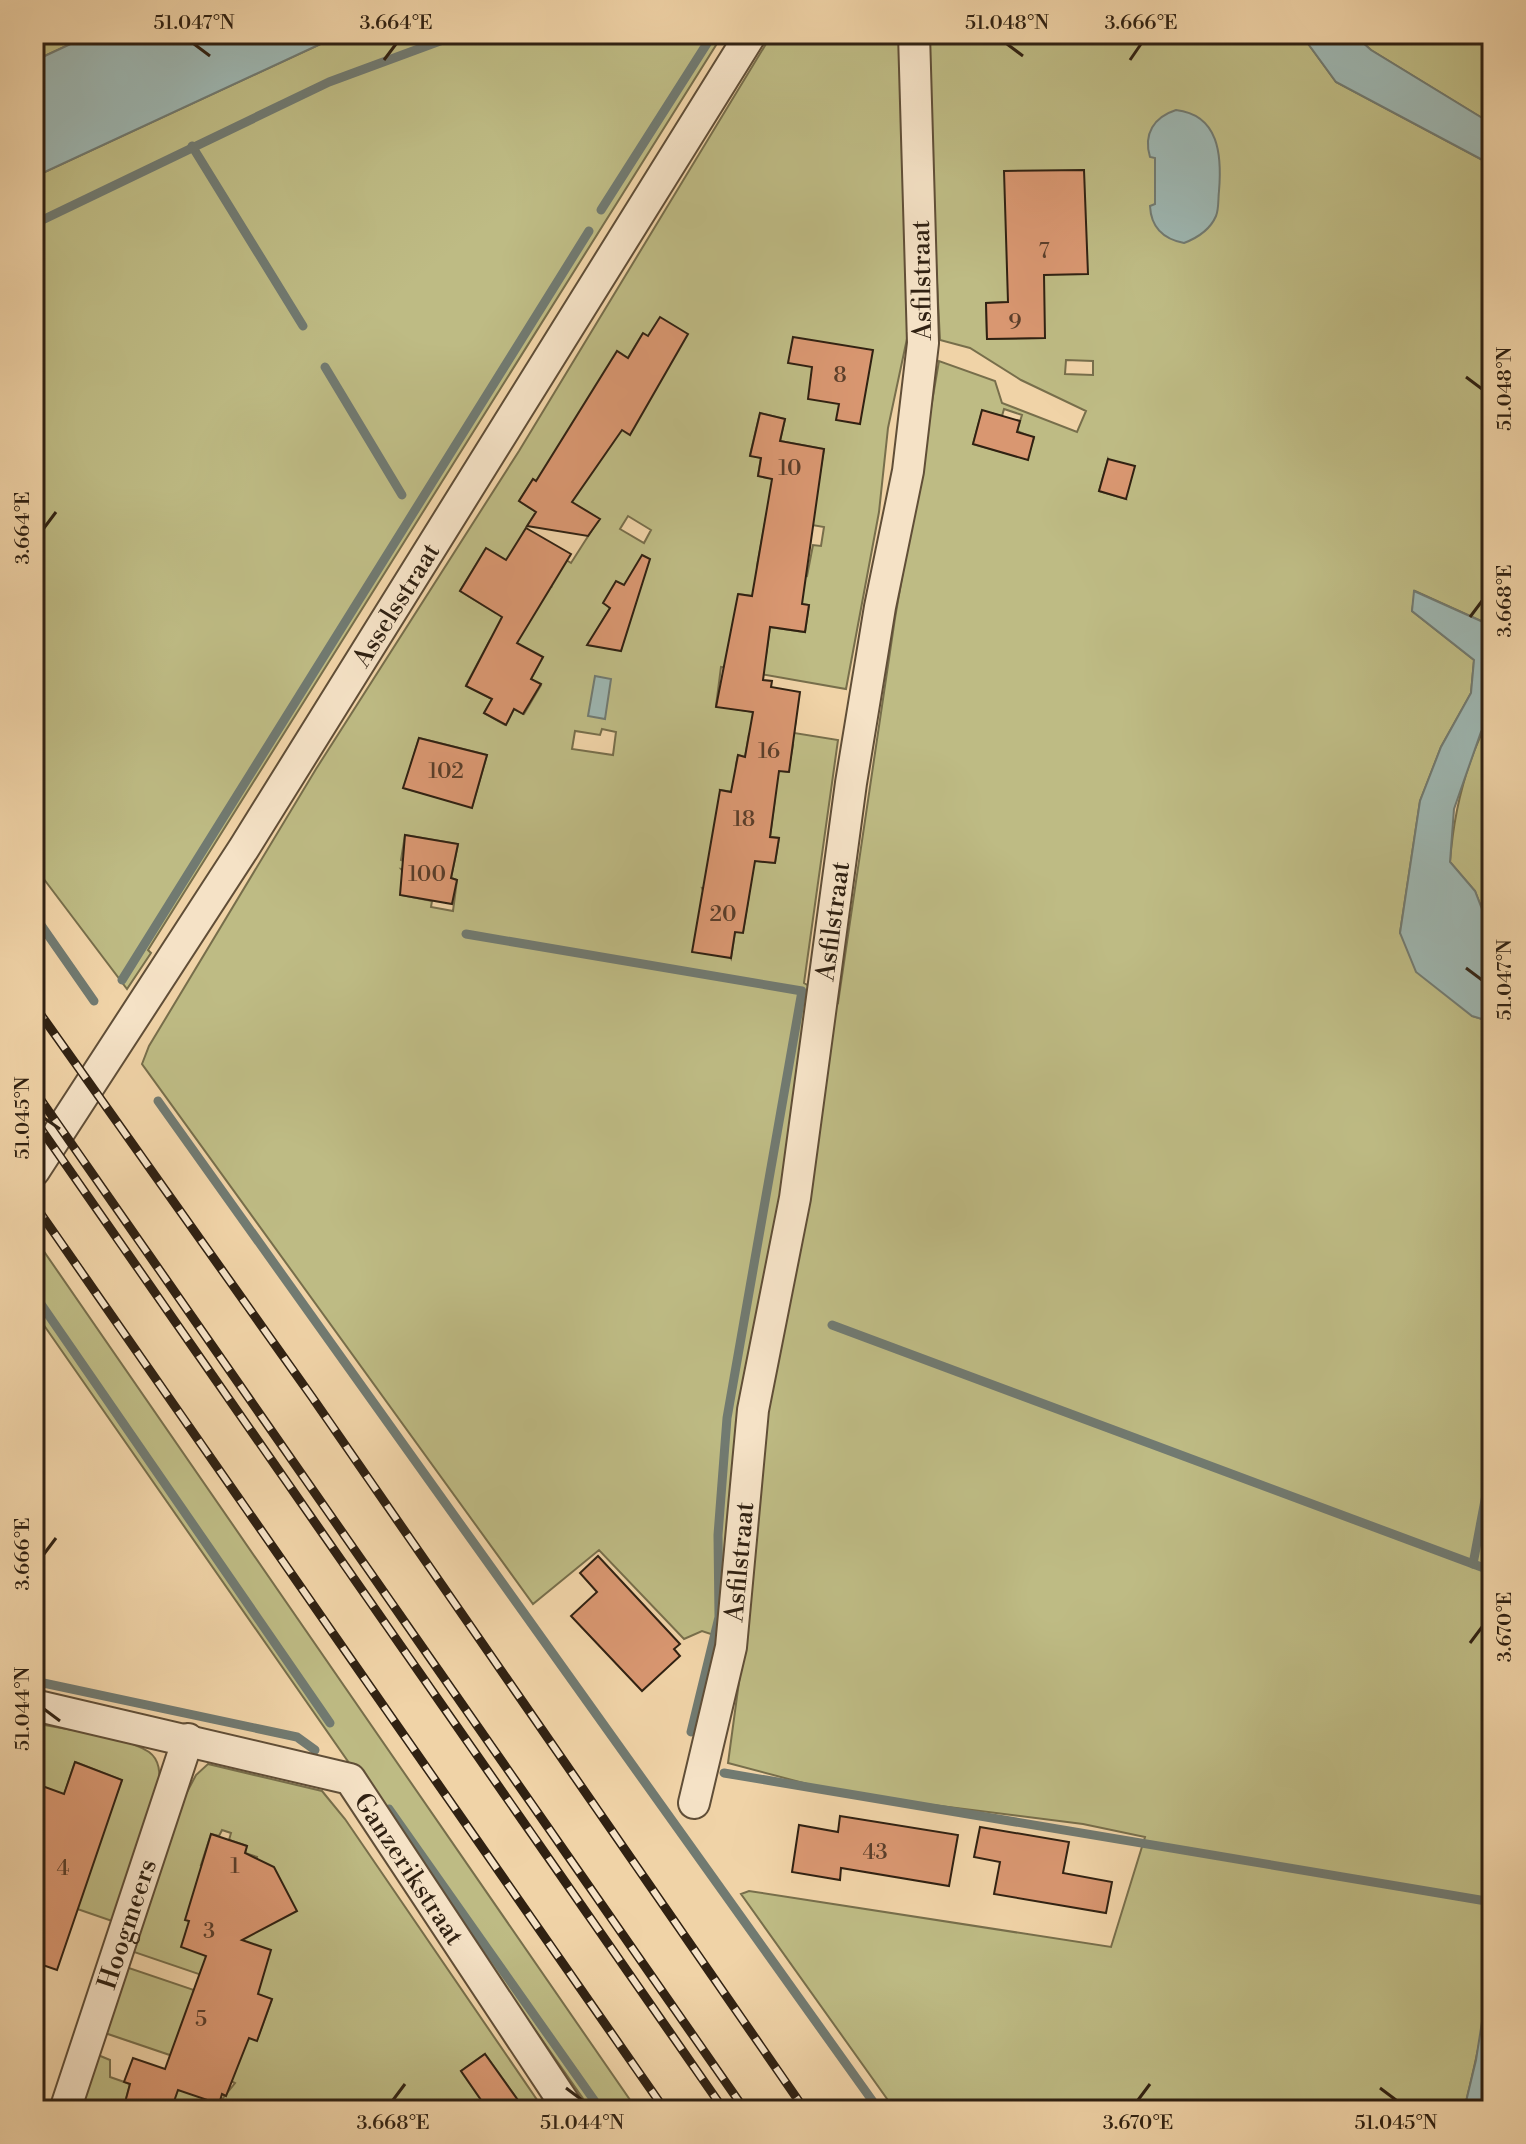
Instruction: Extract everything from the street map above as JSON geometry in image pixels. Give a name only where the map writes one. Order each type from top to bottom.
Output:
[{"type":"street","name":"Asselsstraat","points":[[34,1171],[251,836],[751,34]]},
{"type":"street","name":"Asfilstraat","points":[[694,1803],[731,1647],[753,1410],[795,1198],[851,783],[880,607],[908,471],[923,343],[914,34]]},
{"type":"street","name":"Ganzerikstraat","points":[[34,1705],[350,1779],[569,2110]]},
{"type":"street","name":"Hoogmeers","points":[[65,2110],[188,1739]]},
{"type":"shaded area","points":[[34,34],[92,34],[34,61]]},
{"type":"shaded area","points":[[342,34],[723,34],[148,950],[151,953],[127,989],[34,866],[34,177]]},
{"type":"shaded area","points":[[772,34],[904,34],[908,334],[888,428],[879,512],[846,689],[721,667],[716,706],[796,719],[794,733],[838,740],[804,983],[838,1003],[895,618],[939,361],[995,381],[1002,403],[1077,432],[1086,411],[1021,380],[970,348],[940,340],[924,34],[1301,34],[1336,82],[1492,165],[1492,626],[1415,591],[1412,611],[1474,660],[1471,693],[1441,747],[1420,801],[1400,933],[1472,1016],[1492,1022],[1492,1887],[1488,1893],[1492,1947],[1487,2002],[1464,2110],[895,2110],[741,1894],[749,1891],[1111,1947],[1145,1837],[1083,1824],[845,1794],[728,1763],[744,1645],[702,1631],[684,1639],[599,1550],[533,1604],[142,1064],[149,1046],[316,769],[519,451]],"holes":[[[1044,301],[1044,338],[987,339],[986,303]],[[643,333],[638,402],[628,358]],[[1066,360],[1093,361],[1093,375],[1065,374]],[[1004,409],[1022,415],[1017,431],[1034,438],[1027,459],[973,444],[982,411],[1002,416]],[[760,413],[785,419],[780,441],[824,449],[817,491],[803,484],[758,476],[761,458],[750,455]],[[1108,459],[1126,499],[1099,491]],[[533,479],[599,519],[571,563],[523,533],[536,512],[519,501]],[[628,516],[651,530],[644,543],[620,529]],[[766,517],[824,527],[821,546],[813,545],[807,576],[757,566]],[[486,548],[551,587],[496,613],[460,591]],[[638,594],[621,650],[588,645],[610,608]],[[739,594],[809,605],[805,632],[770,627],[766,655],[729,649]],[[490,640],[543,657],[531,679],[541,685],[524,714],[514,709],[505,725],[484,713],[492,699],[466,685]],[[602,729],[616,732],[613,755],[572,749],[575,731],[600,735]],[[749,734],[793,745],[788,772],[736,765],[738,755],[745,757]],[[419,738],[487,755],[472,807],[404,788]],[[720,790],[775,798],[770,837],[779,838],[775,863],[749,860]],[[405,835],[458,844],[451,878],[457,880],[453,911],[431,907],[432,901],[401,895],[404,873],[401,869],[406,870],[407,862],[401,860]],[[702,888],[749,895],[743,932],[735,932],[731,958]]]},
{"type":"shaded area","points":[[1353,34],[1492,34],[1492,124],[1371,50]]},
{"type":"shaded area","points":[[1492,713],[1492,935],[1475,891],[1450,862],[1463,785]]},
{"type":"shaded area","points":[[34,1237],[637,2110],[591,2110],[34,1311]]},
{"type":"shaded area","points":[[34,1723],[124,1741],[149,1752],[155,1759],[159,1786],[112,1921],[34,1894],[44,1787],[34,1783]],"holes":[[[75,1762],[122,1780],[109,1814],[63,1798]]]},
{"type":"shaded area","points":[[208,1764],[322,1791],[345,1819],[544,2110],[525,2110],[485,2054],[461,2071],[488,2110],[169,2110],[182,2079],[219,2103],[235,2083],[205,2067],[105,2033],[126,1967],[194,1990],[219,2015],[257,2040],[272,1999],[131,1951],[186,1794],[196,1775]],"holes":[[[222,1830],[231,1833],[229,1840],[247,1846],[245,1853],[257,1857],[256,1861],[201,1865],[211,1834],[219,1836]]]},
{"type":"shaded area","points":[[98,2055],[110,2060],[110,2077],[130,2084],[123,2110],[79,2110]]},
{"type":"water","points":[[92,34],[342,34],[34,177],[34,61]]},
{"type":"water","points":[[1301,34],[1353,34],[1371,50],[1492,124],[1492,165],[1336,82]]},
{"type":"water","points":[[1176,110],[1190,113],[1209,128],[1215,139],[1220,164],[1216,216],[1203,233],[1184,243],[1160,231],[1153,220],[1150,206],[1155,204],[1155,158],[1150,157],[1148,149],[1149,134],[1156,122]]},
{"type":"water","points":[[1414,591],[1492,626],[1492,713],[1481,732],[1454,809],[1450,862],[1475,891],[1492,935],[1492,1022],[1472,1016],[1416,972],[1400,933],[1420,801],[1441,747],[1471,693],[1474,660],[1412,611]]},
{"type":"water","points":[[595,676],[611,679],[605,719],[588,716]]},
{"type":"water","points":[[1492,1958],[1492,2110],[1464,2110],[1476,2060]]},
{"type":"building","points":[[1084,170],[1088,274],[1044,275],[1045,338],[987,339],[986,303],[1008,302],[1004,171]]},
{"type":"building","points":[[660,317],[688,334],[630,435],[622,430],[572,502],[600,519],[588,536],[527,526],[536,512],[519,501],[533,479],[536,481],[617,351],[628,358],[643,333],[648,336]]},
{"type":"building","points":[[793,337],[873,350],[860,424],[836,420],[839,404],[808,399],[812,367],[788,363]]},
{"type":"building","points":[[982,410],[1020,421],[1017,432],[1034,437],[1028,460],[973,444]]},
{"type":"building","points":[[760,413],[785,419],[780,441],[824,449],[802,604],[809,605],[805,632],[770,627],[763,680],[772,681],[771,687],[800,692],[789,772],[779,771],[770,837],[779,838],[775,863],[755,861],[743,933],[735,932],[731,958],[692,952],[720,790],[731,792],[738,755],[745,757],[753,712],[716,707],[738,594],[752,596],[772,479],[758,476],[761,458],[750,456]]},
{"type":"building","points":[[1108,459],[1135,466],[1126,499],[1099,491]]},
{"type":"building","points":[[526,528],[571,554],[517,643],[543,657],[531,679],[541,684],[523,714],[514,709],[506,725],[484,713],[492,699],[466,686],[502,617],[460,591],[486,548],[506,560]]},
{"type":"building","points":[[642,555],[650,559],[621,651],[587,645],[610,608],[603,603],[616,581],[624,585]]},
{"type":"building","points":[[419,738],[487,755],[472,808],[403,788]]},
{"type":"building","points":[[405,835],[458,844],[451,878],[457,880],[452,904],[400,895]]},
{"type":"building","points":[[598,1556],[680,1644],[674,1649],[680,1656],[642,1691],[571,1616],[597,1592],[580,1573]]},
{"type":"building","points":[[75,1762],[122,1780],[57,1970],[34,1962],[34,1783],[64,1794]]},
{"type":"building","points":[[840,1816],[958,1835],[949,1886],[841,1868],[840,1880],[792,1872],[799,1825],[838,1832]]},
{"type":"building","points":[[980,1827],[1069,1842],[1063,1873],[1112,1882],[1106,1913],[994,1894],[1000,1862],[974,1857]]},
{"type":"building","points":[[211,1834],[247,1846],[245,1853],[274,1867],[297,1911],[242,1940],[271,1950],[258,1994],[272,1999],[257,2041],[249,2038],[226,2096],[222,2094],[219,2104],[178,2090],[171,2110],[123,2110],[130,2084],[124,2082],[133,2058],[165,2069],[206,1956],[181,1947],[189,1921],[185,1920]]},
{"type":"building","points":[[485,2054],[525,2110],[488,2110],[461,2071]]},
{"type":"waterway","points":[[34,224],[329,82],[459,34]]},
{"type":"waterway","points":[[601,210],[713,34]]},
{"type":"waterway","points":[[192,146],[303,326]]},
{"type":"waterway","points":[[122,980],[589,231]]},
{"type":"waterway","points":[[325,367],[402,495]]},
{"type":"waterway","points":[[34,915],[94,1001]]},
{"type":"waterway","points":[[466,934],[802,991],[727,1418],[718,1535],[719,1617],[691,1732]]},
{"type":"waterway","points":[[158,1101],[879,2110]]},
{"type":"waterway","points":[[34,1294],[330,1723]]},
{"type":"waterway","points":[[832,1325],[1492,1571]]},
{"type":"waterway","points":[[1473,1564],[1492,1463]]},
{"type":"waterway","points":[[34,1681],[297,1737],[315,1750]]},
{"type":"waterway","points":[[724,1773],[1492,1902]]},
{"type":"waterway","points":[[389,1809],[601,2110]]},
{"type":"railway","points":[[34,1005],[312,1397],[805,2110]]},
{"type":"railway","points":[[34,1090],[745,2110]]},
{"type":"railway","points":[[34,1119],[724,2110]]},
{"type":"railway","points":[[34,1204],[665,2110]]}]
